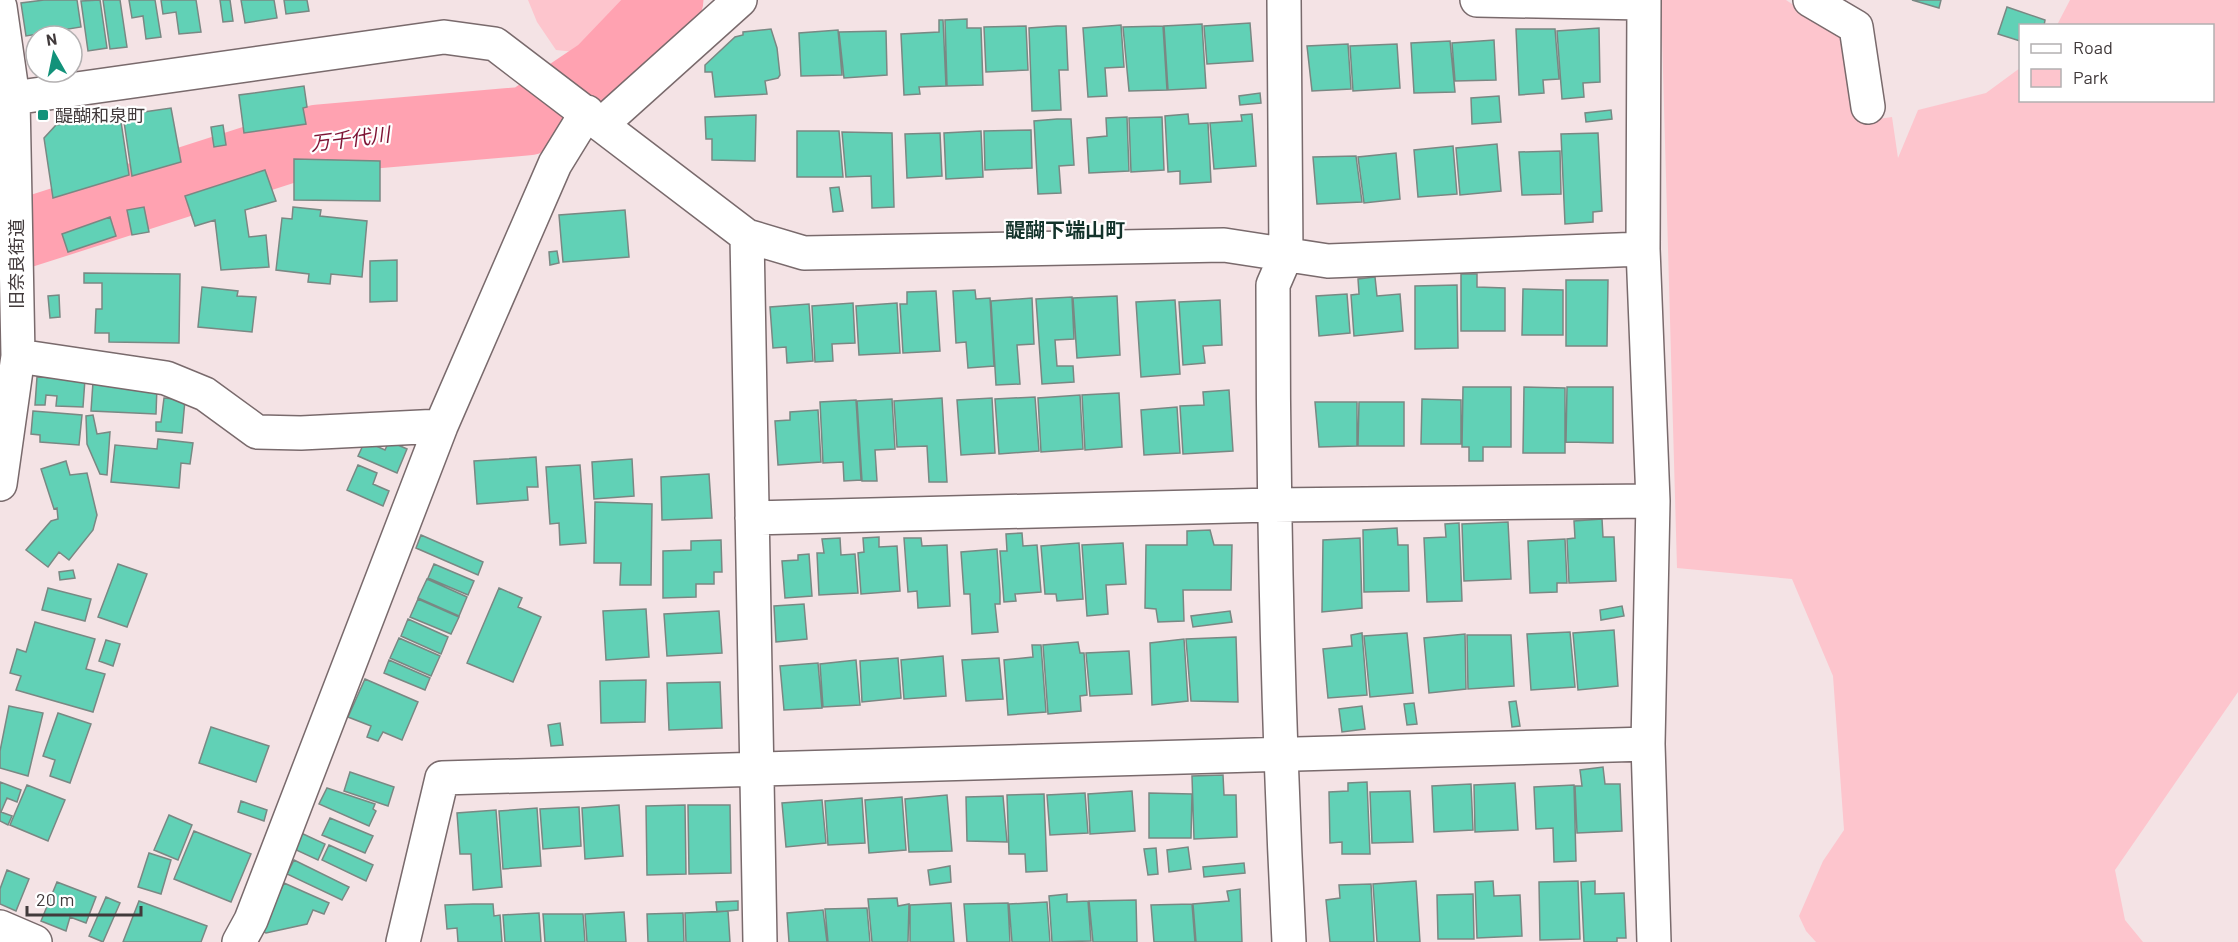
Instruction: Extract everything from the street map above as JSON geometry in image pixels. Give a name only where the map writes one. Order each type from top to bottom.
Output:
[{"type":"street","points":[[239,942],[251,920],[441,426],[555,164],[589,115],[740,0]]},
{"type":"street","points":[[1284,0],[1286,255],[1273,285],[1273,505],[1279,755],[1289,942]]},
{"type":"street","points":[[1477,0],[1644,1],[1643,249],[1653,501],[1648,744],[1654,942]]},
{"type":"street","points":[[1810,0],[1856,27],[1868,107]]},
{"type":"street","name":"旧奈良街道","points":[[0,7],[13,98],[12,220],[18,356],[0,484]]},
{"type":"street","points":[[13,98],[444,37],[495,44],[552,85],[747,236],[804,253],[1224,245],[1328,261],[1643,249]]},
{"type":"street","points":[[747,236],[760,942]]},
{"type":"street","points":[[18,356],[166,378],[205,394],[257,432],[301,433],[441,426]]},
{"type":"street","points":[[752,518],[1273,505],[1653,501]]},
{"type":"street","points":[[403,942],[442,778],[1648,744]]},
{"type":"street","points":[[0,927],[35,942]]},
{"type":"green space","points":[[528,0],[654,0],[629,31],[585,53],[556,50],[537,22]]},
{"type":"green space","points":[[1661,0],[1786,0],[1843,38],[1858,122],[1892,117],[1898,158],[1918,110],[1986,93],[2019,69],[2019,102],[2214,102],[2214,24],[2058,24],[2070,0],[2238,0],[2238,692],[2115,870],[2125,920],[2143,942],[1816,942],[1806,931],[1799,916],[1823,861],[1844,830],[1833,676],[1792,579],[1677,568]]},
{"type":"building","points":[[77,0],[81,24],[24,24],[21,3]]},
{"type":"building","points":[[100,0],[107,48],[88,51],[81,1]]},
{"type":"building","points":[[103,0],[120,0],[127,47],[110,49]]},
{"type":"building","points":[[129,0],[155,0],[161,37],[146,39],[143,16],[132,18]]},
{"type":"building","points":[[161,0],[196,0],[201,32],[179,34],[176,12],[163,14]]},
{"type":"building","points":[[220,0],[230,0],[233,21],[223,22]]},
{"type":"building","points":[[241,0],[274,0],[277,18],[245,23]]},
{"type":"building","points":[[284,0],[307,0],[309,11],[286,14]]},
{"type":"building","points":[[1912,0],[1941,0],[1939,8]]},
{"type":"building","points":[[2007,7],[2045,20],[2044,24],[2019,24],[2019,41],[1998,34]]},
{"type":"building","points":[[967,19],[967,28],[981,28],[983,85],[947,86],[945,20]]},
{"type":"building","points":[[939,20],[943,20],[946,86],[919,87],[920,94],[904,95],[901,34],[939,32]]},
{"type":"building","points":[[1250,23],[1253,61],[1207,64],[1204,26]]},
{"type":"building","points":[[1202,24],[1206,88],[1168,90],[1164,26]]},
{"type":"building","points":[[1121,25],[1124,67],[1105,68],[1107,96],[1088,97],[1083,28]]},
{"type":"building","points":[[1026,26],[1028,70],[986,72],[984,27]]},
{"type":"building","points":[[1066,26],[1068,70],[1059,70],[1061,110],[1032,111],[1029,28]]},
{"type":"building","points":[[1163,26],[1167,90],[1129,91],[1123,27]]},
{"type":"building","points":[[1599,28],[1600,82],[1583,83],[1584,97],[1562,99],[1557,31]]},
{"type":"building","points":[[771,29],[777,48],[780,75],[778,78],[765,81],[767,94],[715,97],[712,72],[705,72],[705,65],[735,37],[743,35],[743,32]]},
{"type":"building","points":[[1516,29],[1555,29],[1559,79],[1543,80],[1544,93],[1519,95]]},
{"type":"building","points":[[838,30],[842,75],[801,76],[799,33]]},
{"type":"building","points":[[886,31],[887,75],[844,78],[839,32]]},
{"type":"building","points":[[1494,40],[1496,80],[1455,81],[1452,43]]},
{"type":"building","points":[[1450,41],[1455,92],[1414,93],[1411,43]]},
{"type":"building","points":[[1348,44],[1351,89],[1312,91],[1307,46]]},
{"type":"building","points":[[1397,44],[1400,88],[1353,91],[1350,46]]},
{"type":"building","points":[[304,86],[307,107],[303,108],[306,124],[244,133],[239,95]]},
{"type":"building","points":[[1260,93],[1261,103],[1240,105],[1239,96]]},
{"type":"building","points":[[1499,96],[1501,122],[1472,124],[1471,98]]},
{"type":"building","points":[[171,108],[181,162],[132,176],[123,115]]},
{"type":"building","points":[[1611,110],[1612,119],[1586,122],[1585,113]]},
{"type":"building","points":[[1188,114],[1189,124],[1208,123],[1211,182],[1180,184],[1180,171],[1168,172],[1165,116]]},
{"type":"building","points":[[1252,114],[1256,166],[1214,169],[1210,123],[1242,121],[1241,115]]},
{"type":"building","points":[[120,115],[129,175],[53,198],[44,138],[56,125]]},
{"type":"building","points":[[756,115],[755,161],[712,160],[712,139],[706,139],[705,117]]},
{"type":"building","points":[[1127,117],[1129,171],[1089,173],[1087,138],[1107,136],[1106,118]]},
{"type":"building","points":[[1162,117],[1164,170],[1131,172],[1129,118]]},
{"type":"building","points":[[1071,119],[1074,165],[1059,166],[1061,193],[1038,194],[1034,121]]},
{"type":"building","points":[[223,125],[226,145],[214,147],[211,127]]},
{"type":"building","points":[[1031,130],[1032,168],[985,170],[984,131]]},
{"type":"building","points":[[797,131],[839,131],[843,177],[797,177]]},
{"type":"building","points":[[981,131],[983,177],[946,179],[944,133]]},
{"type":"building","points":[[842,132],[892,133],[894,207],[872,208],[871,176],[846,177]]},
{"type":"building","points":[[940,133],[942,176],[907,178],[905,134]]},
{"type":"building","points":[[1598,133],[1602,211],[1593,212],[1593,222],[1565,224],[1561,134]]},
{"type":"building","points":[[1497,144],[1501,191],[1460,195],[1456,148]]},
{"type":"building","points":[[1453,146],[1457,194],[1418,197],[1414,150]]},
{"type":"building","points":[[1560,151],[1561,194],[1522,195],[1519,152]]},
{"type":"building","points":[[1396,153],[1400,199],[1364,203],[1358,157]]},
{"type":"building","points":[[1356,156],[1362,202],[1317,204],[1313,157]]},
{"type":"building","points":[[294,159],[380,161],[380,201],[294,200]]},
{"type":"building","points":[[265,170],[276,201],[245,210],[249,237],[266,235],[269,267],[221,270],[215,220],[195,226],[185,196]]},
{"type":"building","points":[[839,187],[843,211],[833,212],[830,188]]},
{"type":"building","points":[[144,207],[149,232],[132,235],[127,210]]},
{"type":"building","points":[[293,207],[321,210],[320,216],[367,221],[362,277],[331,274],[330,284],[308,282],[309,274],[276,270],[282,218],[292,219]]},
{"type":"building","points":[[625,210],[629,257],[563,262],[559,215]]},
{"type":"building","points":[[110,217],[116,236],[68,252],[62,234]]},
{"type":"building","points":[[557,251],[559,263],[550,265],[549,252]]},
{"type":"building","points":[[397,260],[397,301],[370,302],[370,261]]},
{"type":"building","points":[[84,273],[180,274],[179,343],[109,342],[109,333],[95,333],[96,309],[102,309],[102,283],[84,283]]},
{"type":"building","points":[[1461,274],[1477,274],[1477,287],[1505,288],[1505,331],[1461,331]]},
{"type":"building","points":[[1375,277],[1377,296],[1400,294],[1403,331],[1354,336],[1351,295],[1359,294],[1358,279]]},
{"type":"building","points":[[1566,280],[1608,280],[1607,346],[1566,346]]},
{"type":"building","points":[[1457,285],[1458,348],[1415,349],[1415,286]]},
{"type":"building","points":[[202,287],[238,291],[237,296],[256,297],[252,332],[198,327]]},
{"type":"building","points":[[1523,289],[1563,290],[1563,335],[1522,335]]},
{"type":"building","points":[[975,290],[976,299],[990,298],[994,366],[968,368],[966,342],[956,343],[953,291]]},
{"type":"building","points":[[936,291],[940,351],[903,353],[900,304],[907,304],[907,292]]},
{"type":"building","points":[[1347,294],[1350,333],[1319,336],[1316,296]]},
{"type":"building","points":[[59,295],[60,317],[50,318],[48,296]]},
{"type":"building","points":[[1117,296],[1120,355],[1077,358],[1073,298]]},
{"type":"building","points":[[1072,297],[1074,339],[1055,340],[1057,366],[1073,366],[1074,382],[1042,384],[1036,299]]},
{"type":"building","points":[[1032,298],[1034,344],[1017,345],[1020,384],[996,385],[991,301]]},
{"type":"building","points":[[1175,300],[1180,374],[1141,377],[1136,302]]},
{"type":"building","points":[[1220,300],[1222,345],[1203,346],[1205,363],[1183,365],[1179,302]]},
{"type":"building","points":[[853,303],[855,343],[832,344],[833,361],[815,362],[812,306]]},
{"type":"building","points":[[897,303],[900,353],[859,355],[856,306]]},
{"type":"building","points":[[809,304],[813,361],[787,363],[786,347],[773,348],[770,307]]},
{"type":"building","points":[[37,377],[85,379],[83,407],[56,406],[57,396],[46,395],[45,405],[35,405]]},
{"type":"building","points":[[93,382],[157,386],[156,414],[91,411]]},
{"type":"building","points":[[1463,387],[1511,387],[1511,447],[1483,447],[1483,461],[1469,461],[1469,447],[1462,447]]},
{"type":"building","points":[[1524,387],[1565,388],[1565,453],[1523,453]]},
{"type":"building","points":[[1567,387],[1613,387],[1613,443],[1566,442]]},
{"type":"building","points":[[1229,390],[1233,451],[1183,454],[1180,406],[1204,405],[1203,392]]},
{"type":"building","points":[[1119,393],[1122,447],[1085,450],[1082,395]]},
{"type":"building","points":[[1080,395],[1083,449],[1041,452],[1038,398]]},
{"type":"building","points":[[1035,397],[1039,451],[999,454],[995,399]]},
{"type":"building","points":[[164,398],[185,400],[182,433],[156,431],[156,422],[161,422]]},
{"type":"building","points":[[942,398],[947,482],[929,482],[927,446],[897,447],[894,401]]},
{"type":"building","points":[[992,398],[995,453],[961,455],[957,400]]},
{"type":"building","points":[[892,399],[895,449],[875,450],[877,481],[862,481],[857,401]]},
{"type":"building","points":[[1422,399],[1461,400],[1461,444],[1421,444]]},
{"type":"building","points":[[856,400],[861,480],[844,481],[843,462],[823,463],[820,402]]},
{"type":"building","points":[[1315,402],[1357,402],[1357,446],[1319,447]]},
{"type":"building","points":[[1359,402],[1404,402],[1404,446],[1358,446]]},
{"type":"building","points":[[1177,407],[1180,453],[1144,455],[1141,410]]},
{"type":"building","points":[[818,410],[821,462],[778,465],[775,421],[790,420],[790,412]]},
{"type":"building","points":[[33,411],[82,415],[79,445],[40,442],[40,435],[31,434]]},
{"type":"building","points":[[93,415],[97,434],[110,432],[107,475],[100,474],[87,444],[86,416]]},
{"type":"building","points":[[158,439],[193,443],[190,464],[181,463],[179,488],[111,482],[115,445],[157,449]]},
{"type":"building","points":[[365,441],[385,450],[389,441],[407,449],[397,473],[358,456]]},
{"type":"building","points":[[536,457],[538,487],[527,487],[528,500],[477,504],[474,461]]},
{"type":"building","points":[[632,459],[634,496],[594,499],[592,462]]},
{"type":"building","points":[[66,461],[70,475],[87,473],[97,515],[93,530],[69,560],[59,552],[48,567],[26,550],[51,521],[58,519],[57,508],[54,509],[41,469]]},
{"type":"building","points":[[358,465],[377,473],[373,484],[389,491],[383,506],[347,490]]},
{"type":"building","points":[[580,465],[586,543],[560,545],[559,523],[550,524],[546,467]]},
{"type":"building","points":[[709,474],[712,518],[662,520],[661,477]]},
{"type":"building","points":[[595,502],[652,504],[651,585],[620,585],[621,563],[594,563]]},
{"type":"building","points":[[1602,519],[1603,537],[1614,537],[1616,581],[1569,583],[1567,539],[1575,538],[1574,521]]},
{"type":"building","points":[[1508,522],[1511,579],[1464,581],[1462,524]]},
{"type":"building","points":[[1459,523],[1462,601],[1427,602],[1424,538],[1446,537],[1445,524]]},
{"type":"building","points":[[1397,528],[1398,545],[1408,545],[1409,591],[1364,592],[1363,530]]},
{"type":"building","points":[[1210,530],[1214,545],[1232,545],[1231,590],[1183,590],[1184,621],[1158,622],[1156,609],[1145,608],[1146,545],[1187,545],[1187,531]]},
{"type":"building","points":[[1022,533],[1023,546],[1037,545],[1041,592],[1015,594],[1016,601],[1004,602],[1000,551],[1007,551],[1006,534]]},
{"type":"building","points":[[421,535],[483,562],[478,575],[416,548]]},
{"type":"building","points":[[879,537],[879,547],[897,546],[900,591],[861,594],[858,553],[864,552],[863,538]]},
{"type":"building","points":[[840,538],[841,555],[855,554],[858,593],[819,595],[817,553],[824,553],[822,539]]},
{"type":"building","points":[[904,538],[921,538],[922,546],[947,545],[950,606],[918,608],[917,591],[908,592]]},
{"type":"building","points":[[1360,538],[1362,608],[1322,612],[1323,540]]},
{"type":"building","points":[[1565,539],[1567,583],[1557,583],[1557,592],[1530,593],[1528,541]]},
{"type":"building","points":[[721,540],[722,572],[714,572],[714,584],[696,584],[696,597],[663,598],[663,551],[691,550],[691,541]]},
{"type":"building","points":[[1079,543],[1083,599],[1057,601],[1056,594],[1045,594],[1041,546]]},
{"type":"building","points":[[1123,543],[1126,584],[1106,585],[1108,614],[1087,616],[1082,545]]},
{"type":"building","points":[[997,549],[1000,604],[995,604],[998,632],[972,634],[970,594],[964,594],[961,552]]},
{"type":"building","points":[[809,554],[812,596],[785,598],[782,561],[798,560],[798,555]]},
{"type":"building","points":[[118,564],[147,574],[127,627],[98,617]]},
{"type":"building","points":[[434,564],[474,581],[468,595],[428,578]]},
{"type":"building","points":[[73,570],[75,578],[60,580],[59,572]]},
{"type":"building","points":[[427,579],[467,597],[459,616],[418,598]]},
{"type":"building","points":[[48,588],[91,599],[85,621],[42,610]]},
{"type":"building","points":[[499,588],[522,598],[518,607],[541,617],[513,682],[467,663]]},
{"type":"building","points":[[418,599],[459,617],[451,634],[410,617]]},
{"type":"building","points":[[804,604],[807,639],[776,642],[774,606]]},
{"type":"building","points":[[1622,606],[1624,616],[1601,620],[1600,610]]},
{"type":"building","points":[[646,609],[649,657],[606,660],[603,611]]},
{"type":"building","points":[[719,611],[722,653],[667,656],[664,614]]},
{"type":"building","points":[[1230,611],[1232,622],[1193,627],[1191,616]]},
{"type":"building","points":[[408,619],[448,637],[441,654],[401,636]]},
{"type":"building","points":[[35,622],[95,639],[86,669],[105,674],[93,712],[16,690],[21,676],[10,673],[17,649],[26,652]]},
{"type":"building","points":[[1614,630],[1618,686],[1578,690],[1573,633]]},
{"type":"building","points":[[1570,632],[1575,687],[1531,690],[1527,634]]},
{"type":"building","points":[[1362,633],[1367,695],[1328,698],[1323,649],[1352,646],[1351,635]]},
{"type":"building","points":[[1407,633],[1413,693],[1370,697],[1364,636]]},
{"type":"building","points":[[1465,634],[1466,689],[1429,693],[1424,638]]},
{"type":"building","points":[[1467,635],[1511,635],[1514,686],[1468,689]]},
{"type":"building","points":[[1236,637],[1238,702],[1191,701],[1186,639]]},
{"type":"building","points":[[399,638],[440,656],[431,676],[390,658]]},
{"type":"building","points":[[1184,639],[1188,701],[1152,705],[1150,643]]},
{"type":"building","points":[[106,640],[120,644],[113,666],[99,661]]},
{"type":"building","points":[[1078,642],[1080,653],[1084,653],[1087,695],[1080,696],[1081,711],[1048,714],[1043,645]]},
{"type":"building","points":[[1032,645],[1041,645],[1046,712],[1008,715],[1004,660],[1033,657]]},
{"type":"building","points":[[1129,651],[1132,694],[1090,696],[1086,653]]},
{"type":"building","points":[[943,656],[946,696],[904,699],[901,660]]},
{"type":"building","points":[[898,658],[901,698],[862,702],[860,661]]},
{"type":"building","points":[[999,658],[1003,699],[966,701],[962,660]]},
{"type":"building","points":[[389,660],[430,678],[425,690],[384,673]]},
{"type":"building","points":[[856,660],[860,705],[823,707],[820,664]]},
{"type":"building","points":[[818,663],[822,708],[784,710],[780,666]]},
{"type":"building","points":[[365,679],[418,702],[402,740],[383,732],[378,741],[367,737],[371,726],[348,717]]},
{"type":"building","points":[[646,680],[645,722],[601,723],[600,681]]},
{"type":"building","points":[[720,682],[722,728],[669,730],[667,683]]},
{"type":"building","points":[[1516,701],[1520,726],[1512,727],[1509,702]]},
{"type":"building","points":[[1414,703],[1417,724],[1407,725],[1404,704]]},
{"type":"building","points":[[9,706],[43,713],[28,776],[0,768],[0,751]]},
{"type":"building","points":[[1362,706],[1365,729],[1342,732],[1339,709]]},
{"type":"building","points":[[58,713],[91,724],[70,783],[50,776],[55,760],[43,756]]},
{"type":"building","points":[[560,723],[563,745],[551,746],[548,725]]},
{"type":"building","points":[[211,727],[269,746],[256,782],[199,763]]},
{"type":"building","points":[[1603,767],[1605,784],[1620,784],[1622,831],[1577,833],[1575,786],[1582,786],[1580,770]]},
{"type":"building","points":[[350,772],[394,787],[388,806],[344,791]]},
{"type":"building","points":[[1223,775],[1224,795],[1236,795],[1237,837],[1194,839],[1192,776]]},
{"type":"building","points":[[0,782],[21,790],[17,802],[7,798],[1,812],[12,816],[8,825],[0,821]]},
{"type":"building","points":[[1367,782],[1370,854],[1342,854],[1342,842],[1330,843],[1329,792],[1348,791],[1348,783]]},
{"type":"building","points":[[1515,783],[1518,830],[1475,832],[1474,785]]},
{"type":"building","points":[[1471,784],[1473,830],[1434,832],[1432,786]]},
{"type":"building","points":[[27,785],[65,800],[48,841],[10,825]]},
{"type":"building","points":[[1574,785],[1576,861],[1554,862],[1553,828],[1536,829],[1534,787]]},
{"type":"building","points":[[327,788],[375,804],[373,809],[376,811],[369,826],[319,804]]},
{"type":"building","points":[[1132,791],[1135,831],[1090,834],[1088,794]]},
{"type":"building","points":[[1410,791],[1413,842],[1372,843],[1370,792]]},
{"type":"building","points":[[1085,793],[1088,833],[1050,835],[1047,795]]},
{"type":"building","points":[[1149,793],[1192,794],[1191,838],[1149,838]]},
{"type":"building","points":[[1044,794],[1047,871],[1026,872],[1025,854],[1009,854],[1007,795]]},
{"type":"building","points":[[947,795],[952,851],[909,852],[905,799]]},
{"type":"building","points":[[1003,796],[1007,842],[967,841],[966,797]]},
{"type":"building","points":[[902,797],[906,850],[869,853],[865,800]]},
{"type":"building","points":[[862,798],[865,843],[828,845],[825,801]]},
{"type":"building","points":[[822,800],[826,843],[786,847],[782,803]]},
{"type":"building","points":[[241,801],[267,810],[264,821],[238,812]]},
{"type":"building","points":[[619,805],[623,856],[585,859],[582,808]]},
{"type":"building","points":[[685,805],[686,874],[647,875],[646,806]]},
{"type":"building","points":[[688,805],[730,805],[731,873],[689,874]]},
{"type":"building","points":[[579,807],[581,846],[543,849],[540,809]]},
{"type":"building","points":[[537,808],[541,866],[503,869],[499,811]]},
{"type":"building","points":[[496,810],[502,887],[473,890],[471,854],[460,854],[457,813]]},
{"type":"building","points":[[169,815],[192,825],[178,860],[154,850]]},
{"type":"building","points":[[330,818],[373,836],[365,853],[322,835]]},
{"type":"building","points":[[194,831],[251,854],[231,902],[174,879]]},
{"type":"building","points":[[301,833],[325,844],[318,860],[294,849]]},
{"type":"building","points":[[329,845],[373,865],[366,881],[322,860]]},
{"type":"building","points":[[1188,847],[1191,869],[1169,872],[1167,850]]},
{"type":"building","points":[[1156,848],[1158,874],[1148,875],[1144,849]]},
{"type":"building","points":[[149,853],[171,860],[161,894],[138,887]]},
{"type":"building","points":[[294,860],[349,887],[342,900],[287,874]]},
{"type":"building","points":[[1244,863],[1245,873],[1204,877],[1203,867]]},
{"type":"building","points":[[950,866],[951,882],[930,885],[928,870]]},
{"type":"building","points":[[7,870],[29,879],[16,911],[0,904],[0,889]]},
{"type":"building","points":[[1416,881],[1420,942],[1377,942],[1373,884]]},
{"type":"building","points":[[1493,881],[1494,896],[1520,895],[1522,936],[1477,938],[1475,882]]},
{"type":"building","points":[[1578,881],[1580,939],[1540,940],[1539,882]]},
{"type":"building","points":[[1595,881],[1595,894],[1624,893],[1626,938],[1617,938],[1617,942],[1584,942],[1581,882]]},
{"type":"building","points":[[57,882],[96,897],[86,923],[70,917],[66,931],[41,921]]},
{"type":"building","points":[[284,883],[329,903],[324,914],[313,910],[307,924],[266,933],[262,931]]},
{"type":"building","points":[[1371,884],[1374,942],[1330,942],[1326,900],[1340,898],[1339,885]]},
{"type":"building","points":[[1240,889],[1242,942],[1196,942],[1193,904],[1229,901],[1227,891]]},
{"type":"building","points":[[1067,894],[1067,902],[1088,901],[1091,941],[1052,942],[1049,896]]},
{"type":"building","points":[[1473,894],[1474,939],[1438,939],[1437,895]]},
{"type":"building","points":[[106,897],[120,903],[103,942],[89,936]]},
{"type":"building","points":[[897,898],[898,906],[909,904],[908,942],[872,942],[868,899]]},
{"type":"building","points":[[1136,900],[1137,942],[1093,942],[1089,901]]},
{"type":"building","points":[[139,901],[207,926],[201,942],[123,942]]},
{"type":"building","points":[[738,901],[738,910],[717,912],[716,902]]},
{"type":"building","points":[[1047,902],[1050,942],[1012,942],[1009,904]]},
{"type":"building","points":[[951,903],[954,942],[910,942],[910,905]]},
{"type":"building","points":[[1008,903],[1010,942],[967,942],[964,904]]},
{"type":"building","points":[[493,904],[494,916],[500,915],[502,942],[458,942],[457,928],[447,929],[445,905]]},
{"type":"building","points":[[1192,904],[1195,942],[1154,942],[1151,905]]},
{"type":"building","points":[[867,908],[870,942],[828,942],[825,909]]},
{"type":"building","points":[[823,910],[827,942],[789,942],[787,913]]},
{"type":"building","points":[[728,911],[730,942],[686,942],[685,913]]},
{"type":"building","points":[[624,912],[626,942],[587,942],[585,914]]},
{"type":"building","points":[[539,913],[541,942],[505,942],[503,915]]},
{"type":"building","points":[[683,913],[684,942],[648,942],[647,914]]},
{"type":"building","points":[[543,914],[583,914],[585,942],[545,942]]},
{"type":"waterway","name":"万千代川","points":[[0,241],[318,139],[527,121],[600,72],[669,0]]},
{"type":"place","name":"醍醐和泉町","points":[[43,115]]},
{"type":"district","name":"醍醐下端山町","points":[[1065,229]]}]
